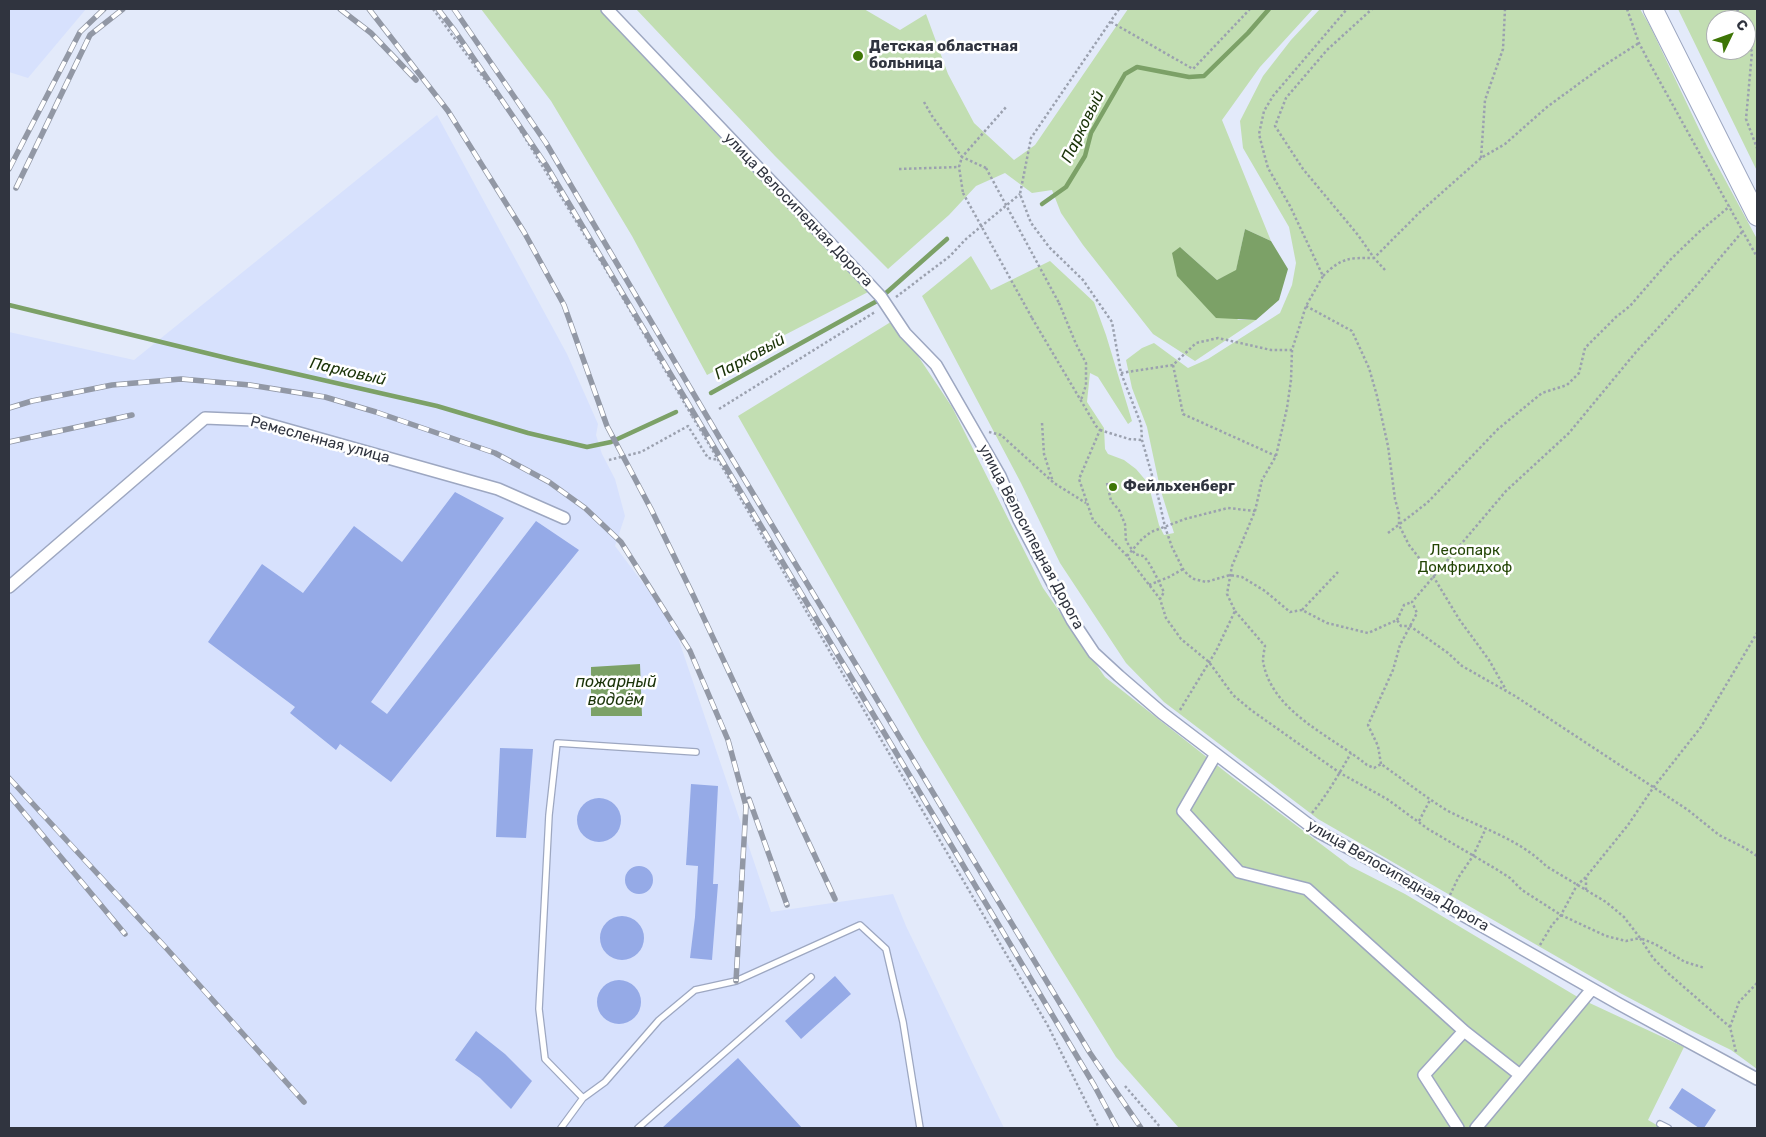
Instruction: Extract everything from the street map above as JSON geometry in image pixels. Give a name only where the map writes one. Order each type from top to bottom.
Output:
[{"type":"main road","points":[[1653,9],[1755,204]]},
{"type":"street","name":"улица Велосипедная Дорога","points":[[607,9],[868,283],[905,332],[936,365],[1000,476],[1018,520],[1052,584],[1072,620],[1094,653],[1174,722],[1317,831],[1380,865],[1445,905],[1592,989],[1740,1068],[1757,1079]]},
{"type":"street","name":"Ремесленная улица","points":[[9,587],[205,418],[253,420],[498,489],[564,518]]},
{"type":"street","points":[[1216,754],[1182,811],[1239,872],[1307,889],[1464,1031],[1520,1075]]},
{"type":"street","points":[[1476,1128],[1592,989]]},
{"type":"street","points":[[1458,1128],[1424,1075],[1464,1031]]},
{"type":"lane","points":[[583,1098],[545,1058],[539,1009],[549,815],[557,743],[696,752]]},
{"type":"lane","points":[[560,1128],[583,1098],[605,1082],[659,1020],[695,990],[736,981],[860,925],[886,949],[903,1022],[920,1128]]},
{"type":"lane","points":[[638,1128],[811,977]]},
{"type":"lane","points":[[1660,1124],[1668,1128]]},
{"type":"path","points":[[433,9],[511,115],[717,455],[718,460],[1048,1026],[1099,1128]]},
{"type":"path","points":[[1119,9],[1031,138],[1020,194],[1031,223],[1049,247],[1083,280],[1112,322],[1121,373],[1140,424],[1142,440],[1159,500],[1164,527],[1183,569],[1188,576],[1194,579],[1206,582],[1230,575],[1242,577],[1265,591],[1290,612],[1302,610],[1327,623],[1368,634],[1397,620],[1404,605],[1412,602],[1506,491],[1569,433],[1636,352],[1692,292],[1742,232]]},
{"type":"path","points":[[1111,22],[1193,69],[1250,9]]},
{"type":"path","points":[[1323,276],[1290,206],[1268,168],[1259,134],[1264,111],[1273,96],[1347,9]]},
{"type":"path","points":[[1372,9],[1327,50],[1286,98],[1274,126],[1303,169],[1385,270]]},
{"type":"path","points":[[1481,158],[1485,100],[1503,49],[1505,9]]},
{"type":"path","points":[[1626,9],[1639,43],[1757,257]]},
{"type":"path","points":[[1382,764],[1374,768],[1308,723],[1282,701],[1271,686],[1263,661],[1265,646],[1235,611],[1227,594],[1235,556],[1255,511],[1262,480],[1276,456],[1290,389],[1292,350],[1306,306],[1323,276],[1334,265],[1348,258],[1374,258],[1420,212],[1481,158],[1505,144],[1546,108],[1639,43]]},
{"type":"path","points":[[1751,60],[1746,119],[1757,148]]},
{"type":"path","points":[[924,102],[962,157],[986,168],[1059,303],[1086,363],[1086,385],[1081,400]]},
{"type":"path","points":[[1007,106],[962,157],[959,167],[963,193],[1032,318],[1096,426],[1100,430],[1129,439],[1142,440]]},
{"type":"path","points":[[899,169],[959,167]]},
{"type":"path","points":[[719,409],[950,256],[966,239],[1020,194]]},
{"type":"path","points":[[1388,533],[1427,502],[1498,430],[1542,393],[1567,385],[1578,373],[1585,348],[1616,317],[1630,306],[1669,261],[1698,232],[1730,206]]},
{"type":"path","points":[[1306,306],[1352,332],[1369,368],[1388,446],[1395,500],[1399,514],[1399,525],[1409,545],[1433,576],[1507,691]]},
{"type":"path","points":[[1121,373],[1173,365],[1196,343],[1218,338],[1271,350],[1292,350]]},
{"type":"path","points":[[1173,365],[1183,414],[1276,456]]},
{"type":"path","points":[[1042,423],[1044,454],[1054,483]]},
{"type":"path","points":[[609,460],[641,452],[688,426],[708,458],[718,460]]},
{"type":"path","points":[[973,428],[1001,435],[1054,483],[1087,504]]},
{"type":"path","points":[[1100,430],[1079,479],[1093,520],[1127,556],[1160,599],[1166,618],[1181,638],[1209,662],[1234,695],[1250,710],[1340,773],[1387,799],[1428,829],[1503,874],[1522,890],[1561,916],[1606,936],[1626,941],[1640,938],[1655,944],[1685,962],[1706,968]]},
{"type":"path","points":[[708,458],[717,455]]},
{"type":"path","points":[[1107,483],[1111,501],[1119,510],[1125,524],[1126,541],[1132,551],[1138,556],[1142,555],[1158,580],[1164,592],[1160,599]]},
{"type":"path","points":[[1127,556],[1151,532],[1184,519],[1228,508],[1255,511]]},
{"type":"path","points":[[1149,585],[1158,580],[1169,578],[1183,569]]},
{"type":"path","points":[[1302,610],[1338,572]]},
{"type":"path","points":[[1412,602],[1417,613],[1400,645],[1393,670],[1368,725],[1378,746],[1382,764],[1430,800],[1499,834],[1606,902],[1624,917],[1652,958],[1730,1027]]},
{"type":"path","points":[[1174,722],[1226,632],[1235,611]]},
{"type":"path","points":[[1397,620],[1401,626],[1410,626],[1448,653],[1462,666],[1507,691],[1688,810],[1720,835],[1757,856]]},
{"type":"path","points":[[1534,955],[1552,925],[1561,916],[1577,885],[1586,877],[1628,825],[1653,788],[1701,727],[1757,633]]},
{"type":"path","points":[[1304,821],[1321,802],[1351,753]]},
{"type":"path","points":[[1419,821],[1430,800]]},
{"type":"path","points":[[1445,905],[1458,878],[1473,856],[1486,828]]},
{"type":"path","points":[[1586,877],[1586,890]]},
{"type":"path","points":[[1740,1068],[1730,1027],[1738,1002],[1757,983]]},
{"type":"path","points":[[1125,1086],[1161,1128]]},
{"type":"shaded area","points":[[9,9],[86,9],[28,78],[9,72]]},
{"type":"shaded area","points":[[437,115],[567,354],[598,424],[596,435],[602,454],[615,479],[625,516],[615,546],[673,623],[771,912],[893,894],[906,926],[1004,1128],[9,1128],[9,332],[134,360]]},
{"type":"green space","points":[[481,9],[603,9],[685,101],[752,171],[872,290],[707,375],[632,236],[551,101]]},
{"type":"green space","points":[[636,9],[864,9],[900,30],[926,14],[948,74],[974,123],[1014,160],[1035,145],[1128,9],[1313,9],[1260,67],[1222,120],[1271,241],[1245,229],[1236,271],[1217,280],[1180,247],[1238,320],[1256,320],[1195,361],[1153,334],[1083,245],[1061,213],[1052,190],[1032,193],[1005,173],[976,186],[949,215],[888,269],[775,156]]},
{"type":"green space","name":"Лесопарк Домфридхоф","points":[[1320,9],[1640,9],[1650,26],[1708,148],[1757,239],[1757,1069],[1731,1050],[1620,993],[1318,819],[1164,702],[1126,663],[1060,563],[1021,483],[922,296],[971,256],[991,290],[1050,261],[1094,302],[1132,421],[1128,424],[1098,377],[1090,373],[1087,402],[1104,428],[1105,449],[1108,454],[1124,460],[1136,469],[1148,483],[1159,525],[1164,535],[1174,533],[1160,488],[1147,427],[1132,388],[1126,360],[1142,348],[1154,343],[1188,368],[1208,359],[1280,313],[1292,285],[1296,263],[1289,227],[1243,148],[1240,121],[1263,76],[1291,40]]},
{"type":"green space","points":[[1678,9],[1757,9],[1757,171]]},
{"type":"green space","points":[[894,320],[952,407],[1043,588],[1105,677],[1232,777],[1350,866],[1405,894],[1581,999],[1684,1047],[1648,1120],[1662,1128],[1179,1128],[1116,1057],[1054,957],[922,739],[738,416]]},
{"type":"water","points":[[1245,229],[1271,241],[1288,269],[1279,300],[1256,320],[1216,318],[1177,276],[1172,253],[1180,247],[1217,280],[1236,270]]},
{"type":"water","name":"пожарный водоём","points":[[640,664],[642,716],[591,716],[591,667]]},
{"type":"building","points":[[455,492],[504,518],[371,702],[387,714],[536,521],[579,550],[391,782],[340,744],[336,750],[290,713],[295,707],[208,642],[262,564],[303,593],[354,526],[402,562]]},
{"type":"building","points":[[500,748],[533,749],[526,838],[496,837]]},
{"type":"building","points":[[691,784],[718,786],[713,884],[718,884],[712,960],[690,958],[698,866],[686,865]]},
{"type":"building","points":[[599,798],[611,802],[617,808],[621,820],[617,832],[611,838],[599,842],[587,838],[581,832],[577,820],[581,808],[587,802]]},
{"type":"building","points":[[639,866],[649,870],[653,880],[649,890],[639,894],[629,890],[625,880],[629,870]]},
{"type":"building","points":[[618,916],[626,916],[638,922],[644,938],[638,954],[626,960],[618,960],[606,954],[600,942],[600,934],[606,922]]},
{"type":"building","points":[[835,976],[851,994],[801,1039],[785,1021]]},
{"type":"building","points":[[623,980],[635,986],[640,994],[640,1010],[635,1018],[627,1023],[615,1024],[603,1018],[598,1010],[597,998],[603,986],[611,981]]},
{"type":"building","points":[[476,1031],[505,1054],[532,1081],[511,1109],[480,1078],[455,1060]]},
{"type":"building","points":[[738,1058],[802,1128],[662,1128]]},
{"type":"building","points":[[1682,1088],[1716,1110],[1704,1128],[1699,1128],[1669,1108]]},
{"type":"waterway","name":"Парковый","points":[[1042,204],[1066,187],[1085,156],[1091,133],[1125,74],[1137,67],[1189,77],[1204,76],[1248,33],[1269,9]]},
{"type":"waterway","name":"Парковый","points":[[711,393],[877,301],[947,239]]},
{"type":"waterway","name":"Парковый","points":[[9,305],[235,360],[437,406],[528,433],[587,447],[611,442],[676,412]]},
{"type":"railway","points":[[9,169],[80,32],[104,9]]},
{"type":"railway","points":[[16,188],[90,35],[123,9]]},
{"type":"railway","points":[[340,9],[371,33],[416,80]]},
{"type":"railway","points":[[369,9],[448,111],[524,232],[564,305],[607,426],[651,509],[694,597],[835,899]]},
{"type":"railway","points":[[438,9],[546,165],[1094,1085],[1117,1128]]},
{"type":"railway","points":[[454,9],[546,143],[722,442],[1009,919],[1090,1053],[1141,1128]]},
{"type":"railway","points":[[9,408],[32,401],[112,385],[181,379],[250,385],[325,397],[376,412],[495,453],[549,482],[585,508],[621,542],[690,651],[728,740],[746,806],[736,981]]},
{"type":"railway","points":[[9,442],[132,415]]},
{"type":"railway","points":[[9,778],[167,949],[304,1102]]},
{"type":"railway","points":[[9,795],[125,934]]},
{"type":"railway","points":[[749,799],[787,905]]},
{"type":"place","name":"Детская областная больница","points":[[858,56]]},
{"type":"place","name":"Фейльхенберг","points":[[1113,487]]}]
